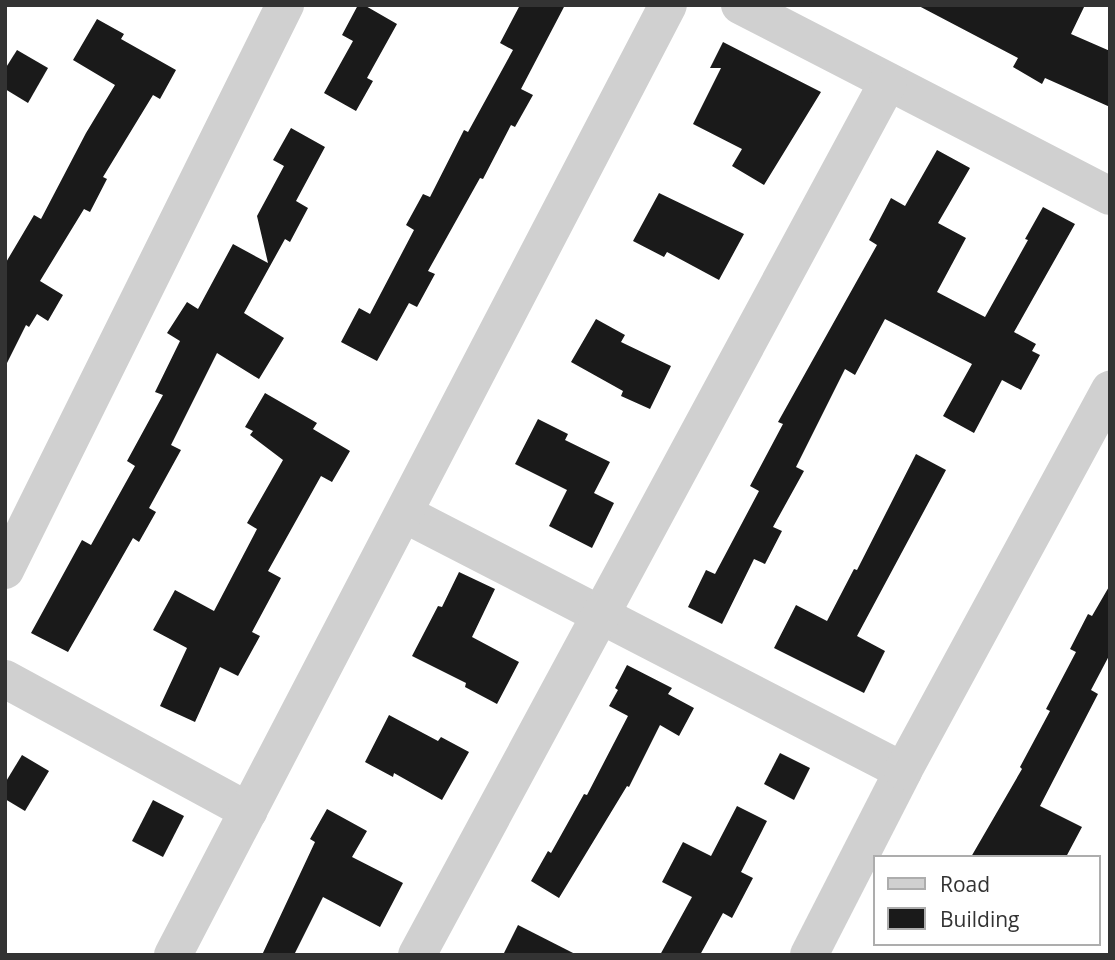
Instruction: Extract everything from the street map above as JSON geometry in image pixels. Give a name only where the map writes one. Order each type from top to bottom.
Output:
[{"type":"street","points":[[5,570],[285,5]]},
{"type":"street","points":[[173,955],[668,5]]},
{"type":"street","points":[[740,5],[1110,196]]},
{"type":"street","points":[[417,955],[888,82]]},
{"type":"street","points":[[809,955],[903,771],[1110,390]]},
{"type":"street","points":[[405,514],[903,771]]},
{"type":"street","points":[[5,679],[248,811]]},
{"type":"building","points":[[358,5],[364,5],[397,24],[367,78],[373,81],[356,111],[324,93],[353,41],[342,35]]},
{"type":"building","points":[[520,5],[565,5],[521,89],[533,95],[515,127],[511,125],[483,179],[480,178],[428,271],[435,274],[417,307],[409,303],[377,361],[341,342],[359,308],[370,314],[414,230],[406,225],[423,194],[430,197],[464,130],[468,132],[513,50],[500,43]]},
{"type":"building","points":[[917,5],[1085,5],[1071,34],[1110,51],[1110,107],[1045,78],[1042,84],[1013,67],[1018,58]]},
{"type":"building","points":[[97,19],[124,34],[121,39],[176,70],[160,99],[153,95],[103,177],[107,179],[90,212],[84,209],[40,281],[63,295],[48,321],[37,314],[29,327],[26,325],[5,367],[5,264],[34,215],[41,219],[86,133],[115,85],[73,60]]},
{"type":"building","points":[[723,42],[821,92],[764,185],[732,166],[742,149],[693,124],[721,68],[710,68]]},
{"type":"building","points":[[17,50],[48,68],[28,103],[5,89],[5,69]]},
{"type":"building","points":[[291,128],[325,147],[296,201],[308,208],[290,242],[285,239],[244,313],[284,338],[259,379],[217,353],[171,445],[181,450],[149,508],[156,512],[139,542],[133,538],[68,652],[31,633],[82,540],[91,545],[135,466],[127,461],[163,395],[155,392],[180,341],[167,333],[187,302],[198,309],[233,244],[268,263],[257,216],[284,166],[273,160]]},
{"type":"building","points":[[937,150],[970,168],[938,223],[966,238],[937,292],[985,317],[1028,240],[1025,239],[1043,207],[1075,224],[1014,332],[1036,344],[1032,351],[1040,355],[1021,390],[1002,380],[974,433],[943,416],[972,364],[885,319],[855,375],[845,369],[796,467],[804,471],[773,527],[782,531],[765,564],[754,559],[722,624],[688,607],[706,570],[715,574],[759,491],[750,486],[783,424],[778,422],[877,245],[869,240],[891,198],[905,206]]},
{"type":"building","points":[[659,193],[744,234],[719,280],[667,252],[664,257],[633,241]]},
{"type":"building","points":[[596,319],[625,335],[621,342],[671,366],[650,409],[621,396],[623,391],[571,362]]},
{"type":"building","points":[[265,393],[317,423],[313,429],[350,451],[332,482],[321,476],[268,571],[281,578],[252,632],[260,636],[238,676],[220,667],[195,722],[160,706],[187,648],[153,630],[175,590],[214,611],[257,529],[247,523],[283,460],[250,435],[253,431],[245,427]]},
{"type":"building","points":[[538,419],[568,434],[565,440],[610,462],[594,493],[614,503],[592,548],[549,526],[567,490],[515,464]]},
{"type":"building","points":[[916,454],[946,470],[857,636],[885,651],[864,693],[774,648],[796,605],[827,621],[854,569],[857,570]]},
{"type":"building","points":[[459,572],[495,589],[472,637],[519,662],[497,704],[465,687],[466,683],[412,656],[438,606],[442,607]]},
{"type":"building","points":[[1110,585],[1110,654],[1091,690],[1098,694],[1040,806],[1082,827],[1067,855],[972,855],[1022,769],[1020,767],[1050,711],[1046,709],[1076,652],[1070,649],[1088,614],[1092,616]]},
{"type":"building","points":[[627,665],[672,688],[668,694],[694,708],[679,736],[660,725],[629,787],[627,786],[559,898],[531,881],[548,851],[551,853],[584,794],[587,795],[628,716],[609,706]]},
{"type":"building","points":[[389,715],[438,741],[441,737],[469,752],[442,800],[394,773],[393,777],[365,762]]},
{"type":"building","points":[[780,753],[810,768],[794,800],[764,784]]},
{"type":"building","points":[[22,755],[49,771],[25,811],[5,799],[5,783]]},
{"type":"building","points":[[153,800],[184,816],[163,857],[132,841]]},
{"type":"building","points":[[737,806],[767,821],[741,872],[753,878],[732,918],[723,913],[700,955],[660,955],[692,897],[662,882],[683,842],[711,856]]},
{"type":"building","points":[[327,809],[367,831],[352,857],[403,883],[380,927],[323,897],[294,955],[262,955],[315,842],[310,839]]},
{"type":"building","points":[[518,925],[577,955],[503,955]]}]
